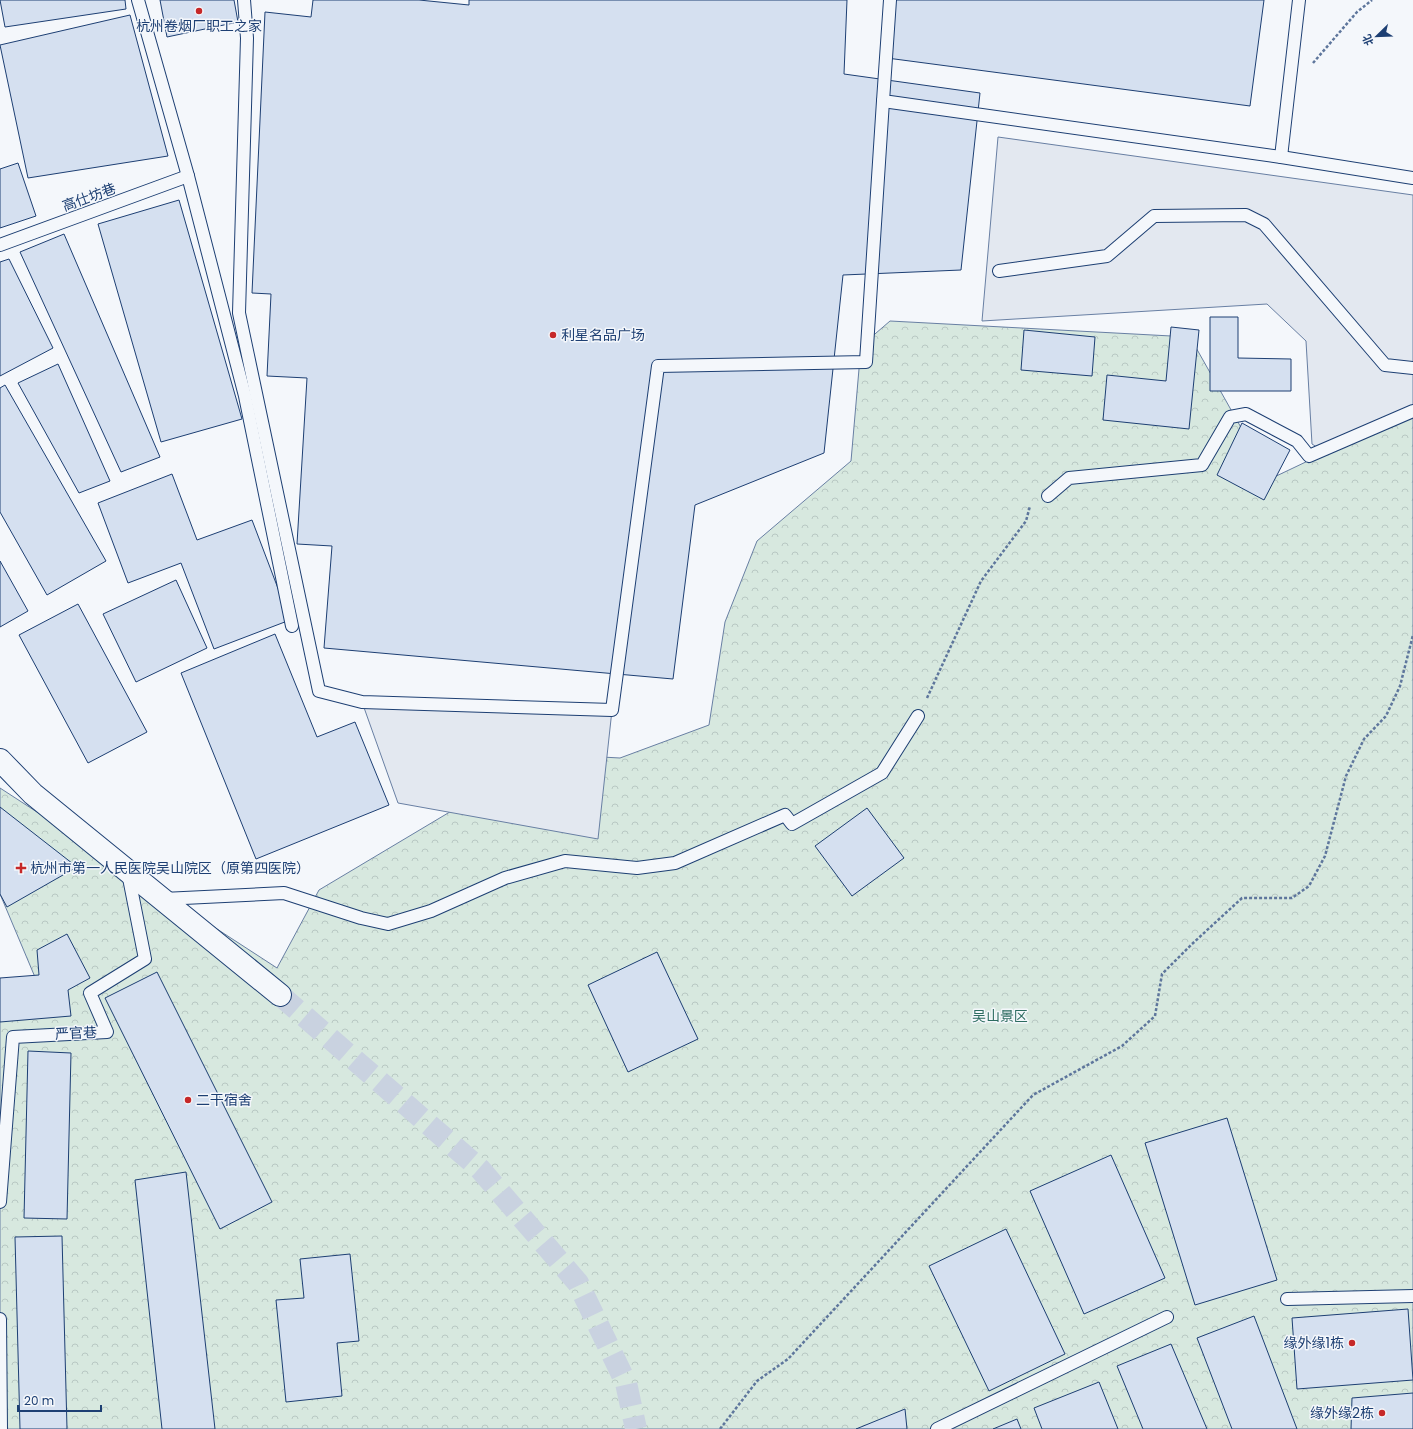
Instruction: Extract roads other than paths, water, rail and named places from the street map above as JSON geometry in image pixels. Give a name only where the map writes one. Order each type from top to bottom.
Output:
[{"type":"street","points":[[0,760],[33,794],[280,994]]},
{"type":"lane","points":[[138,0],[188,176],[245,396],[292,626]]},
{"type":"lane","points":[[244,0],[247,38],[239,313],[320,691],[362,702],[612,710],[658,366],[866,362],[890,0]]},
{"type":"lane","points":[[1281,157],[1299,0]]},
{"type":"lane","points":[[883,101],[1281,157],[1413,178]]},
{"type":"lane","name":"高仕坊巷","points":[[0,245],[188,176]]},
{"type":"lane","points":[[1000,271],[1107,256],[1154,216],[1246,215],[1264,224],[1385,365],[1413,368]]},
{"type":"lane","points":[[1048,496],[1069,478],[1202,465],[1230,417],[1246,414],[1297,441],[1308,456],[1413,411]]},
{"type":"lane","points":[[163,899],[284,893],[361,918],[388,924],[431,911],[505,878],[565,861],[637,868],[675,863],[785,815],[792,824],[882,773],[918,716]]},
{"type":"lane","name":"严官巷","points":[[0,1202],[13,1036],[107,1032],[90,993],[145,959],[127,869]]},
{"type":"lane","points":[[1287,1299],[1413,1296]]},
{"type":"lane","points":[[936,1429],[1167,1318]]},
{"type":"lane","points":[[0,1319],[2,1429]]},
{"type":"tunnel","points":[[280,995],[480,1169],[578,1283],[626,1383],[636,1429]]},
{"type":"place","name":"杭州卷烟厂职工之家","points":[[199,11]]},
{"type":"place","name":"利星名品广场","points":[[553,335]]},
{"type":"place","name":"杭州市第一人民医院吴山院区（原第四医院）","points":[[21,868]]},
{"type":"place","name":"二干宿舍","points":[[188,1100]]},
{"type":"place","name":"缘外缘1栋","points":[[1352,1343]]},
{"type":"place","name":"缘外缘2栋","points":[[1382,1413]]},
{"type":"park label","name":"吴山景区","points":[[1000,1016]]}]
